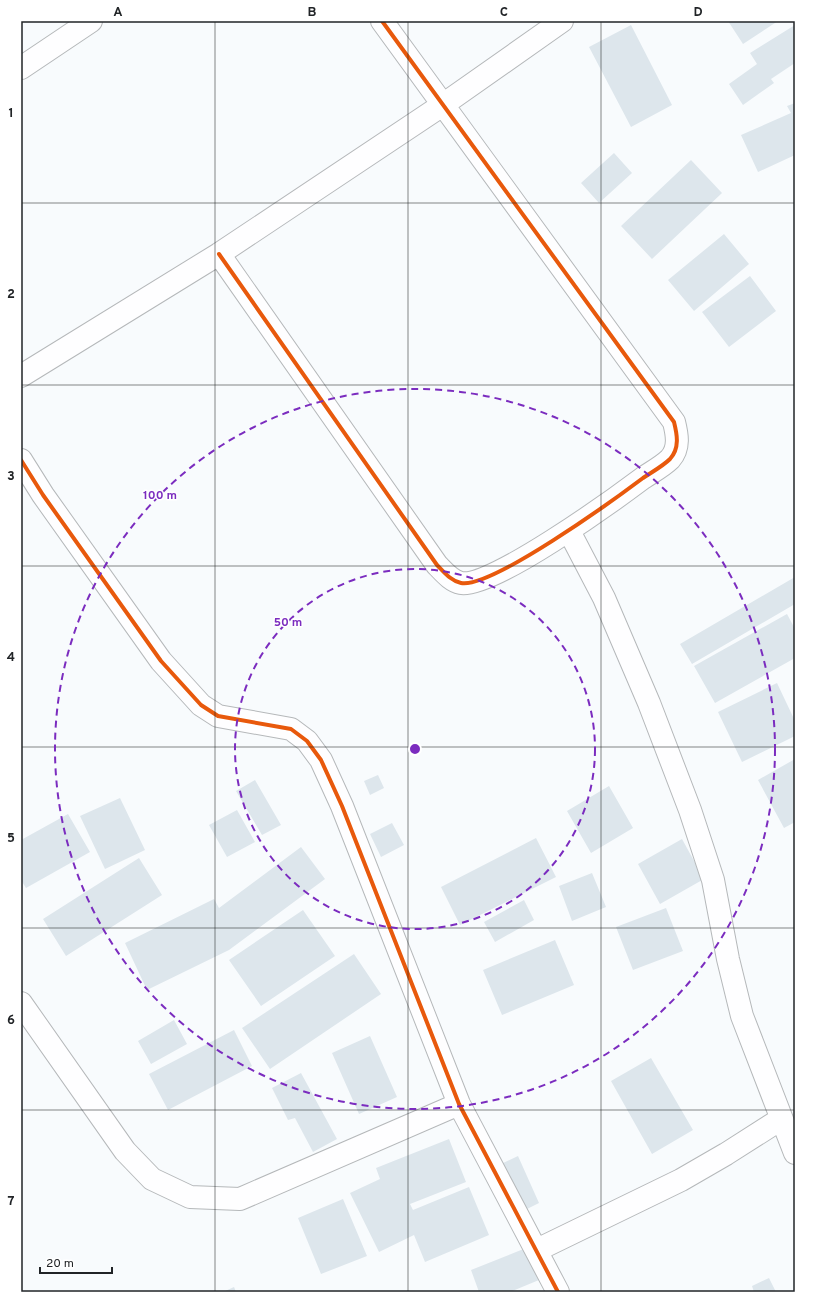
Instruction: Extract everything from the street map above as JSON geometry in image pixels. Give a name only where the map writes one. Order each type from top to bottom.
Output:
[{"type":"street","points":[[21,68],[90,21]]},
{"type":"street","points":[[219,254],[437,565],[450,578],[461,583],[475,582],[494,574],[569,531],[602,509],[671,458],[679,440],[674,422],[444,104],[382,21]]},
{"type":"street","points":[[21,376],[219,254],[444,104],[562,21]]},
{"type":"street","points":[[21,460],[43,495],[161,661],[201,705],[218,716],[291,729],[307,741],[321,760],[342,806],[459,1104],[558,1292]]},
{"type":"street","points":[[569,531],[607,605],[649,703],[690,810],[713,880],[728,959],[742,1016],[795,1153]]},
{"type":"street","points":[[21,1003],[125,1151],[152,1179],[190,1197],[240,1199],[459,1104]]},
{"type":"street","points":[[537,1250],[681,1180],[726,1154],[781,1119]]},
{"type":"building","points":[[728,21],[778,21],[743,44]]},
{"type":"building","points":[[631,25],[672,105],[631,127],[589,47]]},
{"type":"building","points":[[795,25],[795,63],[771,79],[774,83],[743,105],[729,84],[757,64],[750,53]]},
{"type":"building","points":[[795,103],[795,155],[758,172],[741,135],[791,113],[787,106]]},
{"type":"building","points":[[614,153],[632,173],[599,203],[581,183]]},
{"type":"building","points":[[691,160],[722,193],[652,259],[621,226]]},
{"type":"building","points":[[724,234],[749,264],[694,311],[668,280]]},
{"type":"building","points":[[750,276],[776,311],[729,347],[702,312]]},
{"type":"building","points":[[795,577],[795,604],[692,664],[680,644]]},
{"type":"building","points":[[787,614],[795,629],[795,658],[715,703],[694,666]]},
{"type":"building","points":[[777,683],[795,721],[795,736],[742,762],[718,712]]},
{"type":"building","points":[[795,759],[795,822],[784,828],[758,780]]},
{"type":"building","points":[[378,775],[384,788],[370,795],[364,781]]},
{"type":"building","points":[[255,780],[281,825],[262,835],[236,791]]},
{"type":"building","points":[[609,786],[633,828],[591,853],[567,811]]},
{"type":"building","points":[[120,798],[145,850],[105,869],[80,816]]},
{"type":"building","points":[[237,810],[255,842],[227,857],[209,825]]},
{"type":"building","points":[[68,814],[90,852],[26,888],[21,880],[21,840]]},
{"type":"building","points":[[392,823],[404,845],[381,857],[370,834]]},
{"type":"building","points":[[536,838],[556,877],[460,925],[441,887]]},
{"type":"building","points":[[682,839],[704,879],[660,904],[638,864]]},
{"type":"building","points":[[301,847],[325,879],[229,950],[147,990],[125,943],[214,899],[219,908]]},
{"type":"building","points":[[139,858],[162,895],[66,956],[43,919]]},
{"type":"building","points":[[592,873],[606,907],[572,921],[559,886]]},
{"type":"building","points":[[524,900],[534,920],[495,942],[484,922]]},
{"type":"building","points":[[666,908],[683,951],[633,970],[616,927]]},
{"type":"building","points":[[303,910],[335,956],[261,1006],[229,960]]},
{"type":"building","points":[[555,940],[574,985],[502,1015],[483,970]]},
{"type":"building","points":[[354,954],[381,994],[270,1069],[242,1028]]},
{"type":"building","points":[[174,1020],[187,1044],[151,1064],[138,1041]]},
{"type":"building","points":[[234,1030],[252,1066],[168,1110],[149,1074]]},
{"type":"building","points":[[370,1036],[397,1097],[359,1114],[332,1053]]},
{"type":"building","points":[[651,1058],[693,1130],[652,1154],[611,1081]]},
{"type":"building","points":[[301,1073],[337,1139],[313,1152],[295,1118],[288,1120],[272,1088]]},
{"type":"building","points":[[449,1139],[466,1182],[410,1204],[413,1210],[469,1187],[489,1235],[425,1262],[414,1235],[379,1252],[350,1193],[380,1179],[376,1168]]},
{"type":"building","points":[[518,1156],[539,1203],[523,1211],[501,1164]]},
{"type":"building","points":[[343,1199],[367,1256],[321,1274],[298,1218]]},
{"type":"building","points":[[526,1248],[539,1280],[510,1292],[479,1292],[471,1270]]},
{"type":"building","points":[[769,1278],[776,1292],[754,1292],[752,1286]]},
{"type":"building","points":[[234,1287],[236,1292],[223,1292]]},
{"type":"cycle path","points":[[219,254],[437,565],[448,576],[457,582],[461,583],[476,581],[498,572],[553,541],[664,464],[673,455],[677,441],[674,422],[382,21]]},
{"type":"cycle path","points":[[21,460],[43,495],[161,661],[201,705],[218,716],[291,729],[307,741],[321,760],[342,806],[459,1104],[558,1292]]}]
